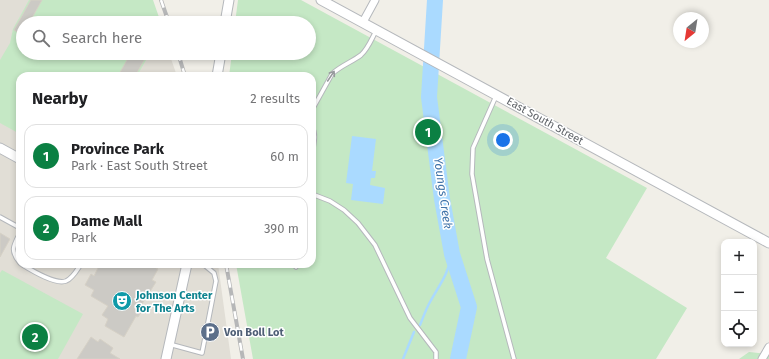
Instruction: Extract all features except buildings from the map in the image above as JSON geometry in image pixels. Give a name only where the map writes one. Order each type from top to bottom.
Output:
[{"type":"street","points":[[227,16],[229,0]]},
{"type":"street","name":"East South Street","points":[[321,0],[769,243]]},
{"type":"street","points":[[363,22],[375,0]]},
{"type":"street","points":[[218,72],[220,60]]},
{"type":"street","points":[[0,148],[16,157]]},
{"type":"street","points":[[166,359],[186,268]]},
{"type":"street","points":[[762,359],[769,347]]},
{"type":"lane","points":[[316,103],[332,74],[364,52],[380,31]]},
{"type":"lane","points":[[496,95],[473,148],[472,174],[487,259],[514,359]]},
{"type":"lane","points":[[316,196],[330,201],[344,210],[358,223],[375,245],[410,318],[436,352],[436,359]]},
{"type":"lane","points":[[0,217],[16,226]]},
{"type":"lane","points":[[16,240],[14,244],[14,255],[16,258]]},
{"type":"lane","points":[[27,268],[62,282],[68,280],[74,275],[78,268]]},
{"type":"lane","points":[[169,344],[202,353],[216,281],[214,272],[208,268]]},
{"type":"shaded area","points":[[0,0],[152,0],[62,16],[16,16],[16,60],[171,60],[176,72],[16,72],[16,268],[219,268],[231,359],[0,359]]},
{"type":"green space","points":[[29,0],[153,0],[159,16],[20,16]]},
{"type":"green space","points":[[238,0],[301,0],[647,188],[606,258],[687,308],[656,359],[253,359],[237,268],[316,268],[316,72],[230,72],[231,60],[316,60],[316,16],[236,16]]},
{"type":"green space","points":[[16,24],[16,60],[146,60],[139,72],[16,72],[16,132],[0,123],[0,60],[10,43],[13,29]]},
{"type":"green space","points":[[2,270],[83,314],[58,359],[0,359],[0,273]]},
{"type":"green space","points":[[749,352],[769,354],[769,359],[739,359]]},
{"type":"water","points":[[352,136],[376,139],[372,171],[376,171],[375,178],[371,178],[370,185],[385,188],[383,204],[351,200],[353,184],[346,183]]},
{"type":"waterway","name":"Youngs Creek","points":[[435,0],[429,97],[442,199],[452,254],[469,307],[458,359]]},
{"type":"waterway","points":[[420,325],[446,274],[452,254]]},
{"type":"waterway","points":[[403,359],[414,332]]},
{"type":"railway","points":[[161,0],[167,16]]},
{"type":"railway","points":[[180,60],[184,72]]},
{"type":"railway","points":[[227,268],[243,359]]},
{"type":"place","name":"Province Park","points":[[428,132]]},
{"type":"place","name":"Johnson Center for The Arts","points":[[122,301]]},
{"type":"place","name":"Von Boll Lot","points":[[210,332]]},
{"type":"place","name":"Dame Mall","points":[[35,337]]}]
